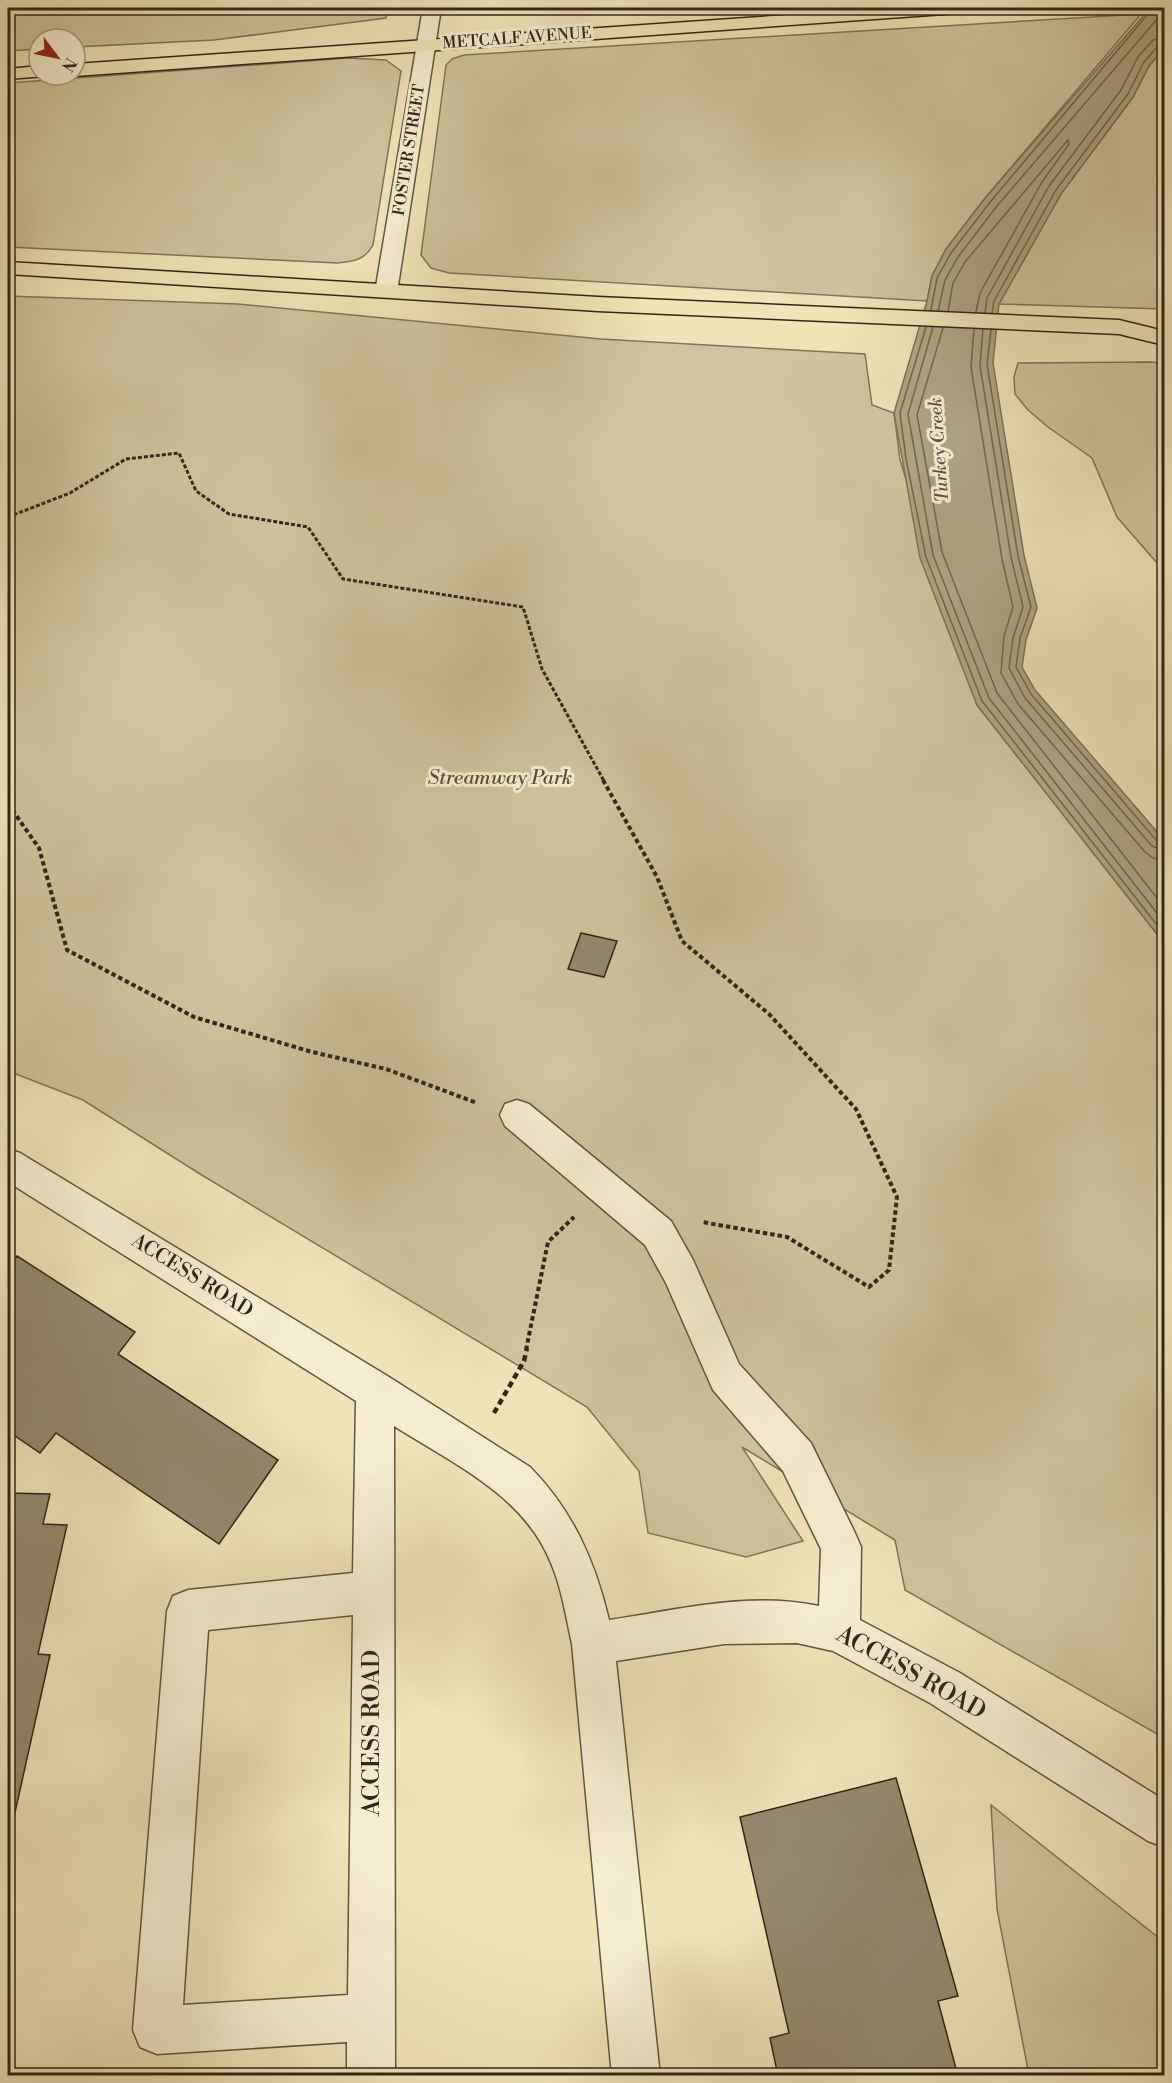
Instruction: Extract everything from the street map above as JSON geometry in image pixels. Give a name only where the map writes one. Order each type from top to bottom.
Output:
[{"type":"highway","name":"METCALF AVENUE","points":[[87,69],[959,8]]},
{"type":"highway","points":[[8,74],[27,73]]},
{"type":"highway","points":[[8,268],[386,292],[810,314],[1164,327]]},
{"type":"highway","points":[[1119,327],[1164,338]]},
{"type":"street","name":"FOSTER STREET","points":[[386,292],[432,8]]},
{"type":"street","points":[[502,1111],[658,1233],[680,1272],[726,1377],[797,1457],[841,1547],[839,1631]]},
{"type":"street","name":"ACCESS ROAD","points":[[8,1164],[375,1390],[516,1481],[552,1520],[578,1575],[593,1644],[636,2076]]},
{"type":"street","name":"ACCESS ROAD","points":[[371,2076],[375,1390]]},
{"type":"street","points":[[370,2017],[157,2031],[188,1611],[373,1592]]},
{"type":"street","name":"ACCESS ROAD","points":[[593,1644],[724,1623],[797,1622],[839,1631],[945,1688],[1164,1825]]},
{"type":"path","points":[[8,517],[70,493],[126,459],[179,453],[196,491],[230,514],[309,527],[343,579],[523,607],[542,669],[657,877],[682,941],[769,1014],[856,1108],[897,1197],[889,1270],[869,1287],[787,1237],[697,1221]]},
{"type":"path","points":[[8,804],[39,848],[67,950],[194,1017],[312,1052],[386,1069],[502,1111]]},
{"type":"path","points":[[472,1453],[524,1361],[548,1242]]},
{"type":"green space","points":[[8,8],[387,8],[386,18],[214,40],[87,46],[87,27],[27,27],[27,50],[8,51]]},
{"type":"green space","points":[[1141,14],[986,197],[946,249],[932,276],[927,301],[449,273],[431,268],[421,255],[446,65],[452,59],[464,55]]},
{"type":"green space","points":[[1164,48],[1164,309],[999,304],[1061,194],[1133,97],[1149,66]]},
{"type":"green space","points":[[348,58],[386,60],[401,71],[373,245],[363,257],[338,263],[8,247],[8,83],[27,82],[27,87],[87,87],[87,77]]},
{"type":"green space","name":"Streamway Park","points":[[8,296],[238,304],[601,339],[865,354],[872,405],[894,413],[900,460],[977,705],[1164,943],[1164,1738],[905,1590],[895,1540],[742,1447],[803,1541],[746,1557],[648,1533],[639,1471],[587,1407],[200,1174],[83,1100],[8,1071]]},
{"type":"green space","points":[[1152,362],[1164,364],[1164,571],[1117,517],[1092,458],[1028,410],[1015,394],[1014,377],[1018,363]]},
{"type":"green space","points":[[991,1805],[1164,1942],[1164,2075],[1029,2075],[997,1909]]},
{"type":"water","name":"Turkey Creek","points":[[1150,8],[1164,8],[1164,48],[1149,66],[1133,97],[1061,194],[999,304],[993,363],[1024,555],[1037,608],[1026,640],[1022,667],[1035,690],[1164,840],[1164,943],[977,705],[920,558],[894,413],[927,301],[932,276],[946,249],[986,197]]},
{"type":"building","points":[[581,933],[617,941],[604,977],[568,969]]},
{"type":"building","points":[[17,1256],[135,1332],[118,1354],[278,1460],[219,1544],[56,1433],[40,1453],[8,1431],[8,1267]]},
{"type":"building","points":[[8,1493],[50,1494],[43,1524],[67,1525],[38,1654],[50,1655],[10,1835],[8,1835]]},
{"type":"building","points":[[896,1778],[958,1996],[938,2001],[958,2076],[778,2076],[770,2038],[789,2033],[740,1817]]}]
